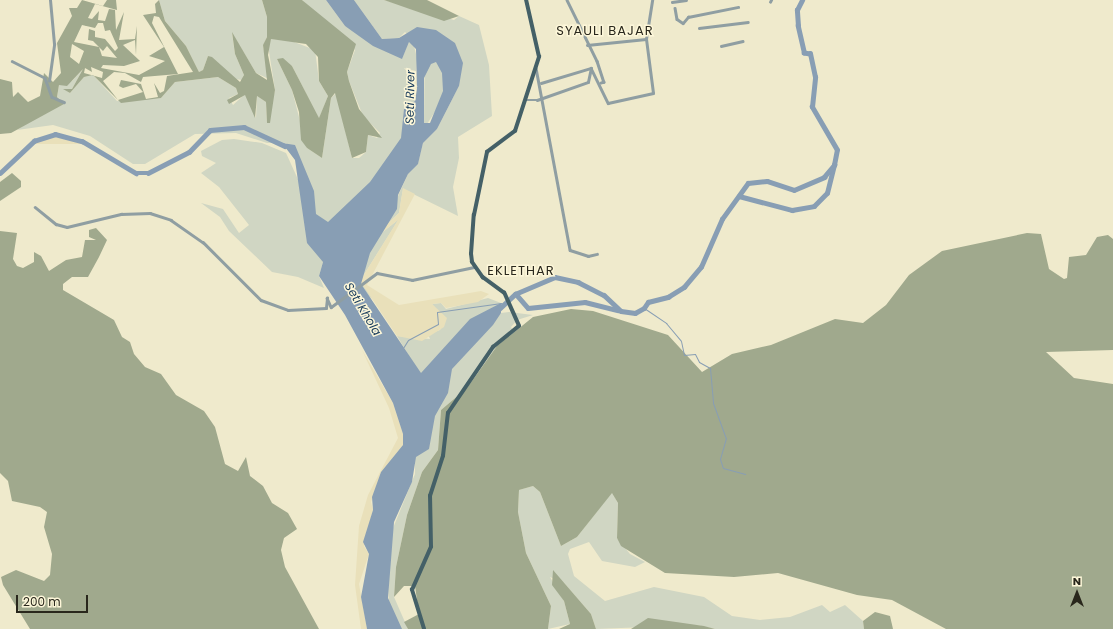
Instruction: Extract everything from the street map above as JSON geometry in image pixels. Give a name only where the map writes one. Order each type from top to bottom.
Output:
[{"type":"main road","points":[[424,629],[412,590],[431,547],[430,496],[444,456],[448,413],[493,347],[517,329],[518,321],[504,293],[474,267],[473,225],[487,152],[515,131],[536,68],[540,50],[526,0]]},
{"type":"street","points":[[50,0],[54,44],[48,81],[52,97],[64,102]]},
{"type":"street","points":[[567,0],[587,45],[597,61],[604,82],[601,83]]},
{"type":"street","points":[[591,68],[601,83],[608,103],[653,93],[646,39],[652,0]]},
{"type":"street","points":[[672,2],[686,0]]},
{"type":"street","points":[[675,8],[677,19],[683,23],[688,17],[738,7]]},
{"type":"street","points":[[699,28],[748,22]]},
{"type":"street","points":[[587,45],[646,39]]},
{"type":"street","points":[[721,46],[742,41]]},
{"type":"street","points":[[12,61],[48,81]]},
{"type":"street","points":[[536,68],[541,83],[570,250],[588,256],[597,254]]},
{"type":"street","points":[[541,83],[591,68]]},
{"type":"street","points":[[526,100],[543,98],[588,82],[591,68]]},
{"type":"street","points":[[35,207],[56,224],[67,227],[118,215],[158,215],[199,239],[265,302],[297,310],[326,308],[327,298],[329,307],[372,275],[380,272],[412,280],[474,267]]},
{"type":"green space","points":[[82,0],[103,6],[107,0],[116,0],[117,10],[95,4],[88,18],[92,19],[99,11],[98,20],[105,21],[109,9],[115,10],[116,30],[124,12],[119,40],[135,39],[137,26],[136,55],[135,40],[123,45],[140,61],[124,66],[103,65],[101,68],[139,75],[165,61],[149,56],[164,47],[143,15],[156,13],[155,4],[159,0],[165,21],[186,46],[199,72],[203,70],[208,56],[212,57],[240,82],[244,75],[235,54],[232,32],[256,73],[267,80],[263,45],[267,37],[267,17],[262,0],[302,0],[356,44],[347,72],[349,81],[359,109],[382,138],[368,135],[366,152],[352,158],[335,93],[331,98],[322,158],[307,148],[301,140],[299,112],[292,90],[277,59],[283,58],[292,66],[319,118],[328,96],[319,81],[318,57],[306,44],[271,39],[268,55],[275,90],[270,123],[267,123],[266,102],[257,96],[255,118],[245,95],[229,104],[227,100],[238,94],[236,88],[218,77],[175,82],[161,98],[121,103],[118,100],[94,76],[102,78],[103,72],[91,67],[92,72],[85,68],[84,73],[92,75],[84,77],[70,93],[63,89],[72,89],[83,69],[67,86],[59,85],[57,97],[64,104],[11,133],[0,134],[0,79],[12,82],[13,97],[18,92],[28,102],[40,96],[44,73],[53,82],[61,73],[57,43],[72,16],[69,8],[77,8]],"holes":[[[154,16],[159,17],[193,72],[167,76],[164,91],[160,93],[154,83],[158,97],[146,99],[141,84],[121,80],[119,86],[123,88],[136,84],[143,92],[118,100],[103,81],[114,72],[125,73],[141,82],[143,77],[178,74],[152,23]],[[98,23],[103,23],[105,31],[110,30],[118,48],[115,51],[105,39],[95,37],[95,31],[89,29],[88,40],[93,41],[99,47],[74,42],[82,25],[95,28]],[[72,44],[84,51],[79,64],[70,57]],[[107,46],[117,58],[102,56],[99,47],[103,51]]]},
{"type":"green space","points":[[159,0],[262,0],[267,17],[267,37],[263,46],[269,79],[256,73],[232,33],[235,54],[244,75],[242,80],[235,79],[208,56],[203,70],[199,72],[186,46],[165,21]]},
{"type":"green space","points":[[302,0],[326,0],[345,26],[402,58],[409,42],[413,42],[417,58],[416,71],[404,68],[413,79],[415,101],[395,156],[321,238],[307,180],[286,143],[267,143],[236,133],[195,134],[145,164],[133,164],[90,136],[53,125],[17,130],[62,100],[57,97],[59,85],[72,81],[83,69],[72,89],[64,89],[70,93],[84,77],[93,75],[117,101],[161,98],[175,82],[218,77],[236,88],[238,94],[229,98],[233,105],[245,94],[256,118],[257,96],[266,102],[267,123],[275,90],[268,45],[271,39],[289,40],[315,50],[319,81],[328,96],[319,119],[292,66],[277,59],[292,90],[307,148],[322,158],[331,98],[336,93],[352,158],[359,158],[366,152],[368,135],[377,138],[380,133],[363,116],[349,81],[347,72],[355,50]]},
{"type":"green space","points":[[354,0],[384,0],[454,20],[459,16],[479,25],[489,65],[492,116],[458,137],[459,158],[453,187],[458,216],[403,189],[399,213],[384,227],[408,174],[418,163],[423,143],[437,129],[459,86],[405,32],[399,38],[382,39]]},
{"type":"green space","points":[[384,0],[427,0],[459,16],[444,21]]},
{"type":"green space","points":[[425,37],[452,64],[440,104],[427,124],[424,123]]},
{"type":"green space","points":[[234,139],[262,143],[286,153],[301,186],[323,262],[319,276],[324,288],[298,277],[272,272],[229,231],[220,217],[201,203],[223,209],[239,233],[249,225],[219,187],[201,173],[216,163],[202,156],[201,151],[222,140]]},
{"type":"green space","points":[[12,173],[21,181],[21,187],[0,201],[0,182]]},
{"type":"green space","points":[[399,219],[360,281],[375,301],[344,277],[345,262]]},
{"type":"green space","points":[[96,228],[107,240],[99,257],[88,277],[72,277],[63,284],[63,290],[114,320],[122,337],[130,342],[134,354],[145,367],[161,374],[176,395],[204,411],[215,427],[225,464],[238,471],[246,457],[250,476],[263,486],[272,503],[288,513],[297,529],[284,538],[281,550],[285,567],[319,629],[30,629],[3,585],[1,577],[16,570],[44,581],[50,575],[52,554],[44,527],[47,512],[40,507],[12,501],[8,481],[0,473],[0,231],[17,233],[13,259],[17,266],[23,268],[34,262],[34,252],[41,256],[49,271],[66,260],[82,257],[85,240],[96,240],[89,237],[89,230]]},
{"type":"green space","points":[[1027,233],[1041,234],[1049,269],[1064,279],[1067,278],[1069,257],[1086,255],[1097,237],[1108,235],[1113,239],[1113,350],[1046,352],[1074,378],[1113,384],[1113,629],[946,629],[892,600],[857,595],[778,573],[734,577],[665,573],[621,546],[617,538],[618,503],[612,493],[577,537],[561,546],[540,492],[533,486],[519,490],[518,512],[526,553],[551,606],[548,629],[408,629],[404,622],[419,614],[415,586],[404,586],[394,597],[396,567],[407,515],[422,472],[438,450],[441,410],[467,388],[497,346],[533,317],[571,309],[593,311],[668,335],[702,372],[732,354],[771,345],[835,319],[863,323],[886,305],[909,275],[942,251]]},
{"type":"green space","points":[[488,298],[501,303],[423,379],[397,336],[430,339],[428,334],[440,330],[445,320],[432,304],[441,303],[446,309]]},
{"type":"green space","points":[[509,312],[533,315],[517,320],[511,327],[516,334],[497,346],[467,388],[441,410],[438,450],[422,472],[407,515],[396,567],[394,597],[408,629],[390,629],[388,580],[391,533],[415,474],[415,453],[453,364],[501,313]]},
{"type":"green space","points":[[533,486],[540,492],[561,546],[577,537],[612,492],[618,503],[617,538],[630,554],[645,562],[635,567],[602,561],[589,542],[570,549],[568,554],[574,576],[605,601],[654,587],[704,597],[732,616],[760,620],[790,617],[822,605],[830,612],[845,605],[863,621],[864,629],[715,629],[697,625],[596,629],[591,614],[564,583],[550,577],[564,601],[570,624],[548,629],[551,606],[526,553],[518,512],[519,490]]},
{"type":"green space","points":[[553,570],[591,614],[596,629],[559,629],[570,624],[564,601],[552,585]]},
{"type":"green space","points":[[875,612],[890,616],[893,629],[864,629],[863,621]]},
{"type":"green space","points":[[648,618],[704,626],[715,629],[631,629]]},
{"type":"sand","points":[[51,137],[66,139],[83,144],[32,144]]},
{"type":"sand","points":[[403,188],[415,194],[367,285],[399,305],[481,291],[489,294],[478,302],[446,308],[441,303],[432,304],[447,318],[444,327],[422,341],[397,336],[360,281],[398,220],[384,231],[347,219],[343,225],[322,235],[349,216],[384,227],[399,213]]},
{"type":"sand","points":[[362,350],[393,403],[403,434],[403,445],[381,472],[371,502],[373,510],[364,546],[369,554],[359,584],[367,629],[361,629],[355,585],[359,526],[368,495],[398,438],[389,408]]},
{"type":"water","name":"Seti Khola","points":[[326,0],[354,0],[382,39],[399,38],[417,27],[436,30],[455,43],[463,63],[459,86],[437,129],[423,143],[418,164],[408,174],[398,195],[397,209],[370,253],[361,284],[421,373],[470,319],[501,303],[501,313],[493,325],[452,369],[448,393],[435,416],[429,449],[416,457],[412,482],[394,522],[388,598],[402,629],[367,629],[361,597],[369,554],[363,542],[373,510],[372,497],[381,472],[403,445],[403,434],[393,403],[345,315],[319,276],[323,262],[307,243],[295,160],[282,143],[295,145],[314,191],[316,214],[328,222],[370,182],[401,138],[404,109],[415,101],[417,89],[416,49],[409,42],[402,59],[373,46],[345,26]],"holes":[[[436,62],[442,73],[443,91],[430,123],[424,123],[424,78],[431,64]]]},
{"type":"waterway","points":[[499,309],[515,294],[555,277],[578,282],[604,295],[621,311],[635,313],[644,308],[648,302],[668,297],[684,287],[701,267],[722,219],[748,183],[767,181],[794,190],[824,177],[834,165],[837,150],[812,107],[815,77],[810,54],[804,53],[798,26],[797,10],[802,0]]},
{"type":"waterway","points":[[0,173],[34,141],[55,134],[82,141],[136,173],[148,173],[189,152],[210,130],[244,127],[285,146]]},
{"type":"waterway","points":[[739,196],[792,210],[814,206],[827,193],[834,165]]},
{"type":"waterway","points":[[516,294],[528,308],[585,302],[618,310]]},
{"type":"waterway","points":[[403,348],[408,340],[438,324],[437,312],[501,303]]},
{"type":"waterway","points":[[644,308],[666,323],[681,341],[684,355],[695,354],[699,362],[710,368],[713,403],[726,438],[720,459],[723,468],[745,474]]},
{"type":"district","name":"SYAULI BAJAR","points":[[605,31]]},
{"type":"district","name":"EKLETHAR","points":[[521,271]]},
{"type":"water label","name":"Seti River","points":[[410,97]]}]
